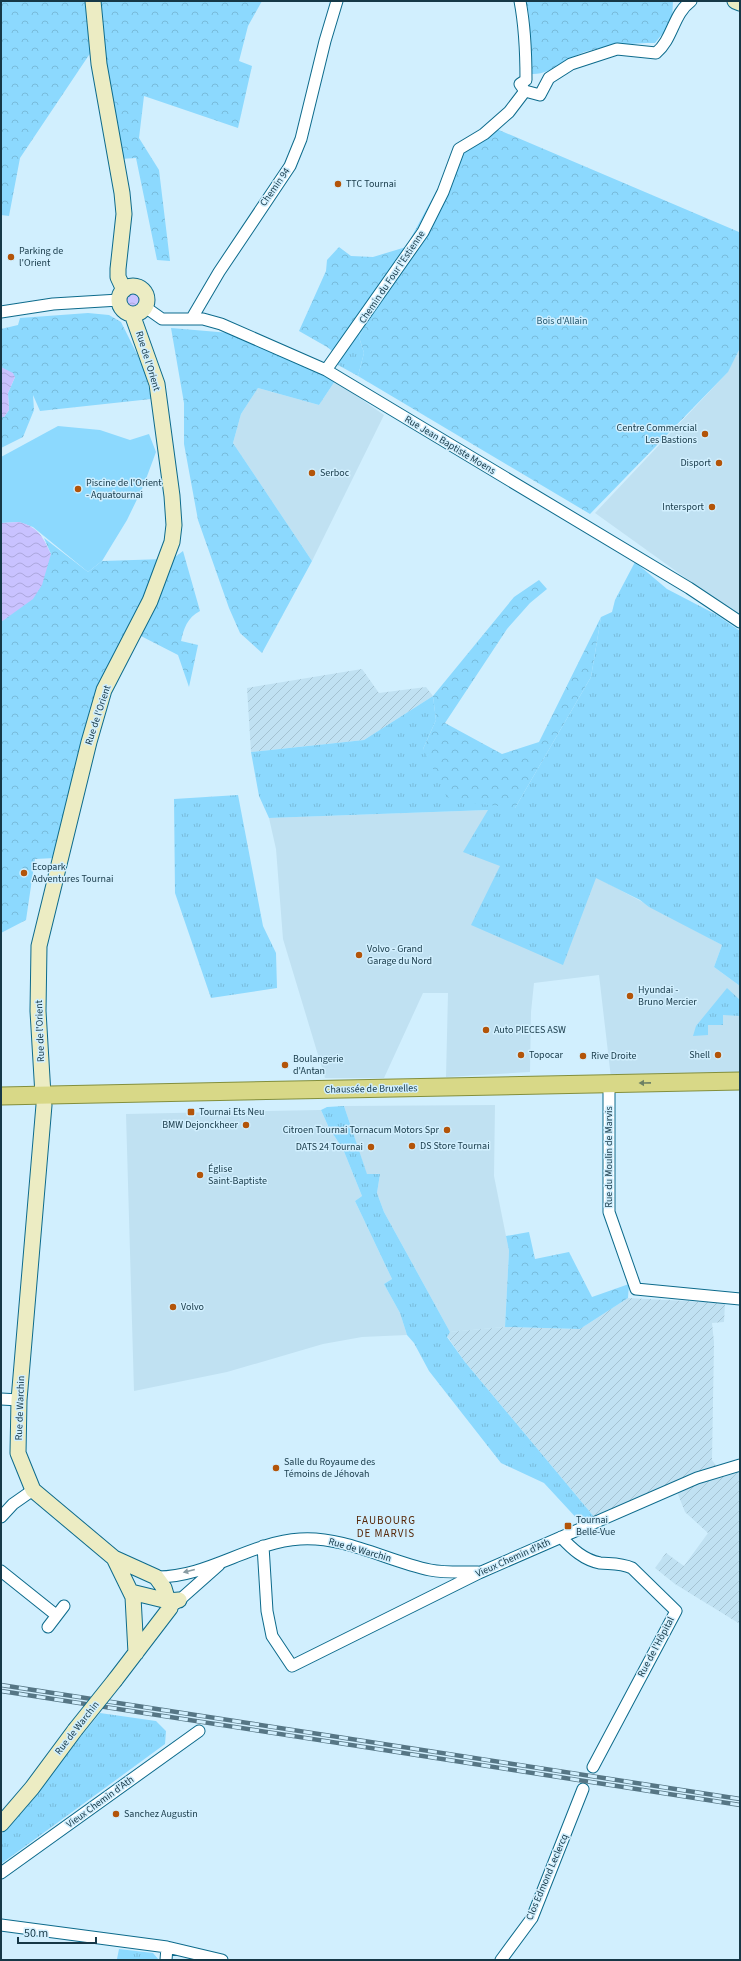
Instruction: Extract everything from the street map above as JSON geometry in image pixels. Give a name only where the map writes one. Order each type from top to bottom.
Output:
[{"type":"main road","name":"Chaussée de Bruxelles","points":[[609,1090],[740,1082]]},
{"type":"main road","name":"Chaussée de Bruxelles","points":[[1,1096],[43,1100],[609,1090],[740,1092]]},
{"type":"main road","name":"Chaussée de Bruxelles","points":[[1,1106],[43,1100]]},
{"type":"street","points":[[1,312],[31,306],[121,295],[134,286],[144,290],[147,297],[139,311],[122,308],[121,295],[118,277],[118,269],[124,214],[122,193],[98,64],[93,1]]},
{"type":"street","name":"Chemin 94","points":[[192,318],[223,265],[290,166],[301,139],[325,41],[337,1]]},
{"type":"street","points":[[520,1],[524,22],[526,56],[526,80],[520,84],[525,91],[540,95],[549,78],[571,64],[617,50],[656,52],[665,45],[679,6],[691,1]]},
{"type":"street","points":[[735,1],[740,3]]},
{"type":"street","name":"Chemin du Four l'Estienne","points":[[326,370],[423,232],[443,192],[459,149],[484,134],[509,112],[525,91]]},
{"type":"street","name":"Rue Jean Baptiste Moens","points":[[139,311],[153,314],[162,319],[192,318],[203,319],[221,324],[326,370],[689,588],[740,622]]},
{"type":"street","name":"Rue de l'Orient","points":[[43,1100],[38,1011],[39,946],[89,742],[104,690],[150,601],[172,542],[174,525],[172,496],[157,384],[139,311]]},
{"type":"street","name":"Rue du Moulin de Marvis","points":[[609,1090],[609,1212],[636,1289],[740,1299]]},
{"type":"street","name":"Rue de Warchin","points":[[43,1100],[19,1400],[18,1453],[33,1490],[114,1558],[156,1576],[167,1577],[221,1564]]},
{"type":"street","points":[[1,1399],[19,1400]]},
{"type":"street","name":"Vieux Chemin d'Ath","points":[[263,1546],[267,1611],[272,1636],[292,1666],[479,1572],[697,1478],[740,1465]]},
{"type":"street","points":[[1,1517],[13,1504],[33,1490]]},
{"type":"street","name":"Rue de l'Hôpital","points":[[562,1537],[575,1552],[598,1562],[624,1564],[632,1568],[676,1611],[593,1767]]},
{"type":"street","name":"Rue de Warchin","points":[[1,1824],[32,1788],[173,1603],[221,1564],[242,1553],[280,1541],[319,1539],[338,1542],[431,1570],[479,1572]]},
{"type":"street","points":[[114,1558],[131,1592],[136,1622],[136,1653]]},
{"type":"street","points":[[1,1571],[56,1615]]},
{"type":"street","points":[[156,1576],[173,1603]]},
{"type":"street","points":[[131,1592],[173,1603]]},
{"type":"street","points":[[48,1626],[64,1606]]},
{"type":"street","name":"Vieux Chemin d'Ath","points":[[1,1873],[199,1731]]},
{"type":"street","name":"Clos Edmond Leclercq","points":[[501,1960],[532,1918],[583,1789]]},
{"type":"street","points":[[1,1925],[167,1947],[222,1960]]},
{"type":"street","points":[[166,1960],[167,1947]]},
{"type":"shaded area","name":"Centre Commercial Les Bastions","points":[[740,348],[740,617],[595,513],[727,373]]},
{"type":"shaded area","points":[[335,381],[384,415],[312,561],[233,443],[241,414],[258,388],[319,405]]},
{"type":"shaded area","points":[[362,669],[379,693],[426,687],[433,696],[364,740],[251,752],[247,688]]},
{"type":"shaded area","points":[[488,810],[596,877],[722,945],[714,967],[740,986],[740,1076],[611,1078],[599,975],[534,983],[531,1012],[530,1072],[446,1077],[448,993],[423,993],[384,1078],[325,1078],[283,939],[276,849],[269,818]]},
{"type":"shaded area","points":[[495,1105],[494,1176],[509,1251],[505,1327],[450,1332],[384,1212],[377,1193],[380,1174],[367,1175],[344,1106]]},
{"type":"shaded area","points":[[321,1110],[329,1128],[343,1149],[362,1196],[355,1201],[392,1279],[384,1284],[400,1313],[407,1335],[362,1337],[323,1344],[227,1372],[134,1391],[126,1114]]},
{"type":"shaded area","points":[[628,1298],[725,1303],[724,1322],[712,1323],[714,1342],[712,1460],[724,1477],[740,1471],[740,1624],[675,1584],[655,1568],[666,1553],[684,1566],[708,1533],[685,1512],[674,1484],[595,1518],[465,1362],[447,1336],[450,1332],[505,1327],[580,1329]]},
{"type":"green space","points":[[1,1],[89,1],[91,52],[20,158],[9,216],[1,215]]},
{"type":"green space","points":[[95,1],[262,1],[248,26],[239,61],[252,66],[238,128],[144,96],[139,138],[159,170],[170,261],[157,260],[136,158],[120,159]]},
{"type":"green space","points":[[526,1],[673,1],[672,22],[655,43],[621,45],[588,51],[581,53],[546,72],[532,74],[529,14]]},
{"type":"green space","name":"Bois d'Allain","points":[[492,127],[739,232],[740,234],[740,348],[728,372],[590,514],[358,376],[364,353],[359,337],[374,307],[336,354],[299,331],[326,271],[327,260],[339,247],[351,256],[373,257],[406,247],[459,149]]},
{"type":"green space","points":[[88,313],[109,315],[121,322],[145,370],[151,399],[40,411],[33,395],[34,410],[23,437],[1,448],[1,417],[4,417],[9,410],[8,393],[15,377],[1,367],[1,329],[18,325],[20,318]]},
{"type":"green space","points":[[359,324],[364,327],[359,337],[364,353],[358,376],[338,365],[339,359]]},
{"type":"green space","points":[[171,328],[230,333],[335,381],[319,405],[258,388],[241,414],[233,443],[312,561],[262,653],[240,633],[229,608],[198,520],[184,444],[184,403]]},
{"type":"green space","points":[[58,426],[100,430],[130,440],[149,434],[156,452],[143,487],[127,520],[102,561],[88,572],[33,527],[19,522],[1,523],[1,457]]},
{"type":"green space","points":[[44,538],[88,572],[102,561],[165,559],[95,701],[55,858],[35,859],[26,920],[1,933],[1,622],[12,613],[51,554]]},
{"type":"green space","points":[[183,551],[200,611],[189,620],[183,632],[181,641],[198,645],[189,687],[178,655],[137,634],[175,557]]},
{"type":"green space","points":[[635,562],[667,589],[717,615],[740,631],[740,986],[714,967],[722,945],[649,907],[640,900],[596,878],[563,965],[471,925],[500,866],[463,852],[488,810],[269,818],[259,796],[251,752],[364,740],[433,696],[436,720],[423,749],[515,808],[591,677],[601,617],[612,612],[615,600]]},
{"type":"green space","points":[[539,580],[547,589],[530,603],[507,629],[445,723],[502,754],[539,742],[601,617],[591,677],[515,808],[449,800],[423,749],[436,720],[433,696],[514,597]]},
{"type":"green space","points":[[238,795],[263,926],[276,953],[277,988],[211,998],[175,893],[174,799]]},
{"type":"green space","points":[[727,988],[740,1000],[740,1016],[723,1015],[723,1025],[708,1025],[708,1035],[693,1036],[696,1026]]},
{"type":"green space","points":[[344,1106],[367,1174],[380,1174],[377,1193],[384,1212],[450,1332],[447,1337],[465,1362],[595,1518],[581,1523],[544,1483],[501,1463],[429,1371],[414,1343],[407,1335],[400,1313],[384,1284],[392,1279],[355,1201],[362,1196],[343,1149],[329,1128],[321,1110],[327,1107]]},
{"type":"green space","points":[[529,1232],[535,1259],[569,1252],[592,1297],[629,1284],[628,1298],[580,1329],[505,1327],[509,1251],[506,1236]]},
{"type":"green space","points":[[100,1713],[156,1721],[166,1731],[165,1744],[1,1864],[1,1835]]},
{"type":"green space","points":[[119,1949],[153,1953],[159,1960],[117,1959]]},
{"type":"water","points":[[132,293],[139,298],[140,301],[135,308],[132,309],[125,304],[124,301],[129,294]]},
{"type":"water","points":[[1,367],[13,373],[15,377],[8,393],[9,410],[4,417],[1,417]]},
{"type":"water","points":[[19,522],[31,527],[39,534],[51,554],[42,585],[33,599],[1,622],[1,523]]},
{"type":"railway","points":[[1,1685],[740,1799]]},
{"type":"railway","points":[[1,1691],[740,1805]]},
{"type":"place","name":"TTC Tournai","points":[[338,184]]},
{"type":"place","name":"Parking de l'Orient","points":[[11,257]]},
{"type":"place","name":"Centre Commercial Les Bastions","points":[[705,434]]},
{"type":"place","name":"Disport","points":[[719,463]]},
{"type":"place","name":"Serboc","points":[[312,473]]},
{"type":"place","name":"Piscine de l'Orient - Aquatournai","points":[[78,489]]},
{"type":"place","name":"Intersport","points":[[712,507]]},
{"type":"place","name":"Ecopark Adventures Tournai","points":[[24,873]]},
{"type":"place","name":"Volvo - Grand Garage du Nord","points":[[359,955]]},
{"type":"place","name":"Hyundai - Bruno Mercier","points":[[630,996]]},
{"type":"place","name":"Auto PIECES ASW","points":[[486,1030]]},
{"type":"place","name":"Topocar","points":[[521,1055]]},
{"type":"place","name":"Shell","points":[[718,1055]]},
{"type":"place","name":"Rive Droite","points":[[583,1056]]},
{"type":"place","name":"Boulangerie d'Antan","points":[[285,1065]]},
{"type":"place","name":"Tournai Ets Neu","points":[[191,1112]]},
{"type":"place","name":"BMW Dejonckheer","points":[[246,1125]]},
{"type":"place","name":"Citroen Tournai Tornacum Motors Spr","points":[[447,1130]]},
{"type":"place","name":"DS Store Tournai","points":[[412,1146]]},
{"type":"place","name":"DATS 24 Tournai","points":[[371,1147]]},
{"type":"place","name":"Église Saint-Baptiste","points":[[200,1175]]},
{"type":"place","name":"Volvo","points":[[173,1307]]},
{"type":"place","name":"Salle du Royaume des Témoins de Jéhovah","points":[[276,1468]]},
{"type":"place","name":"Tournai Belle-Vue","points":[[568,1526]]},
{"type":"place","name":"Sanchez Augustin","points":[[116,1814]]},
{"type":"district","name":"FAUBOURG DE MARVIS","points":[[386,1526]]}]
